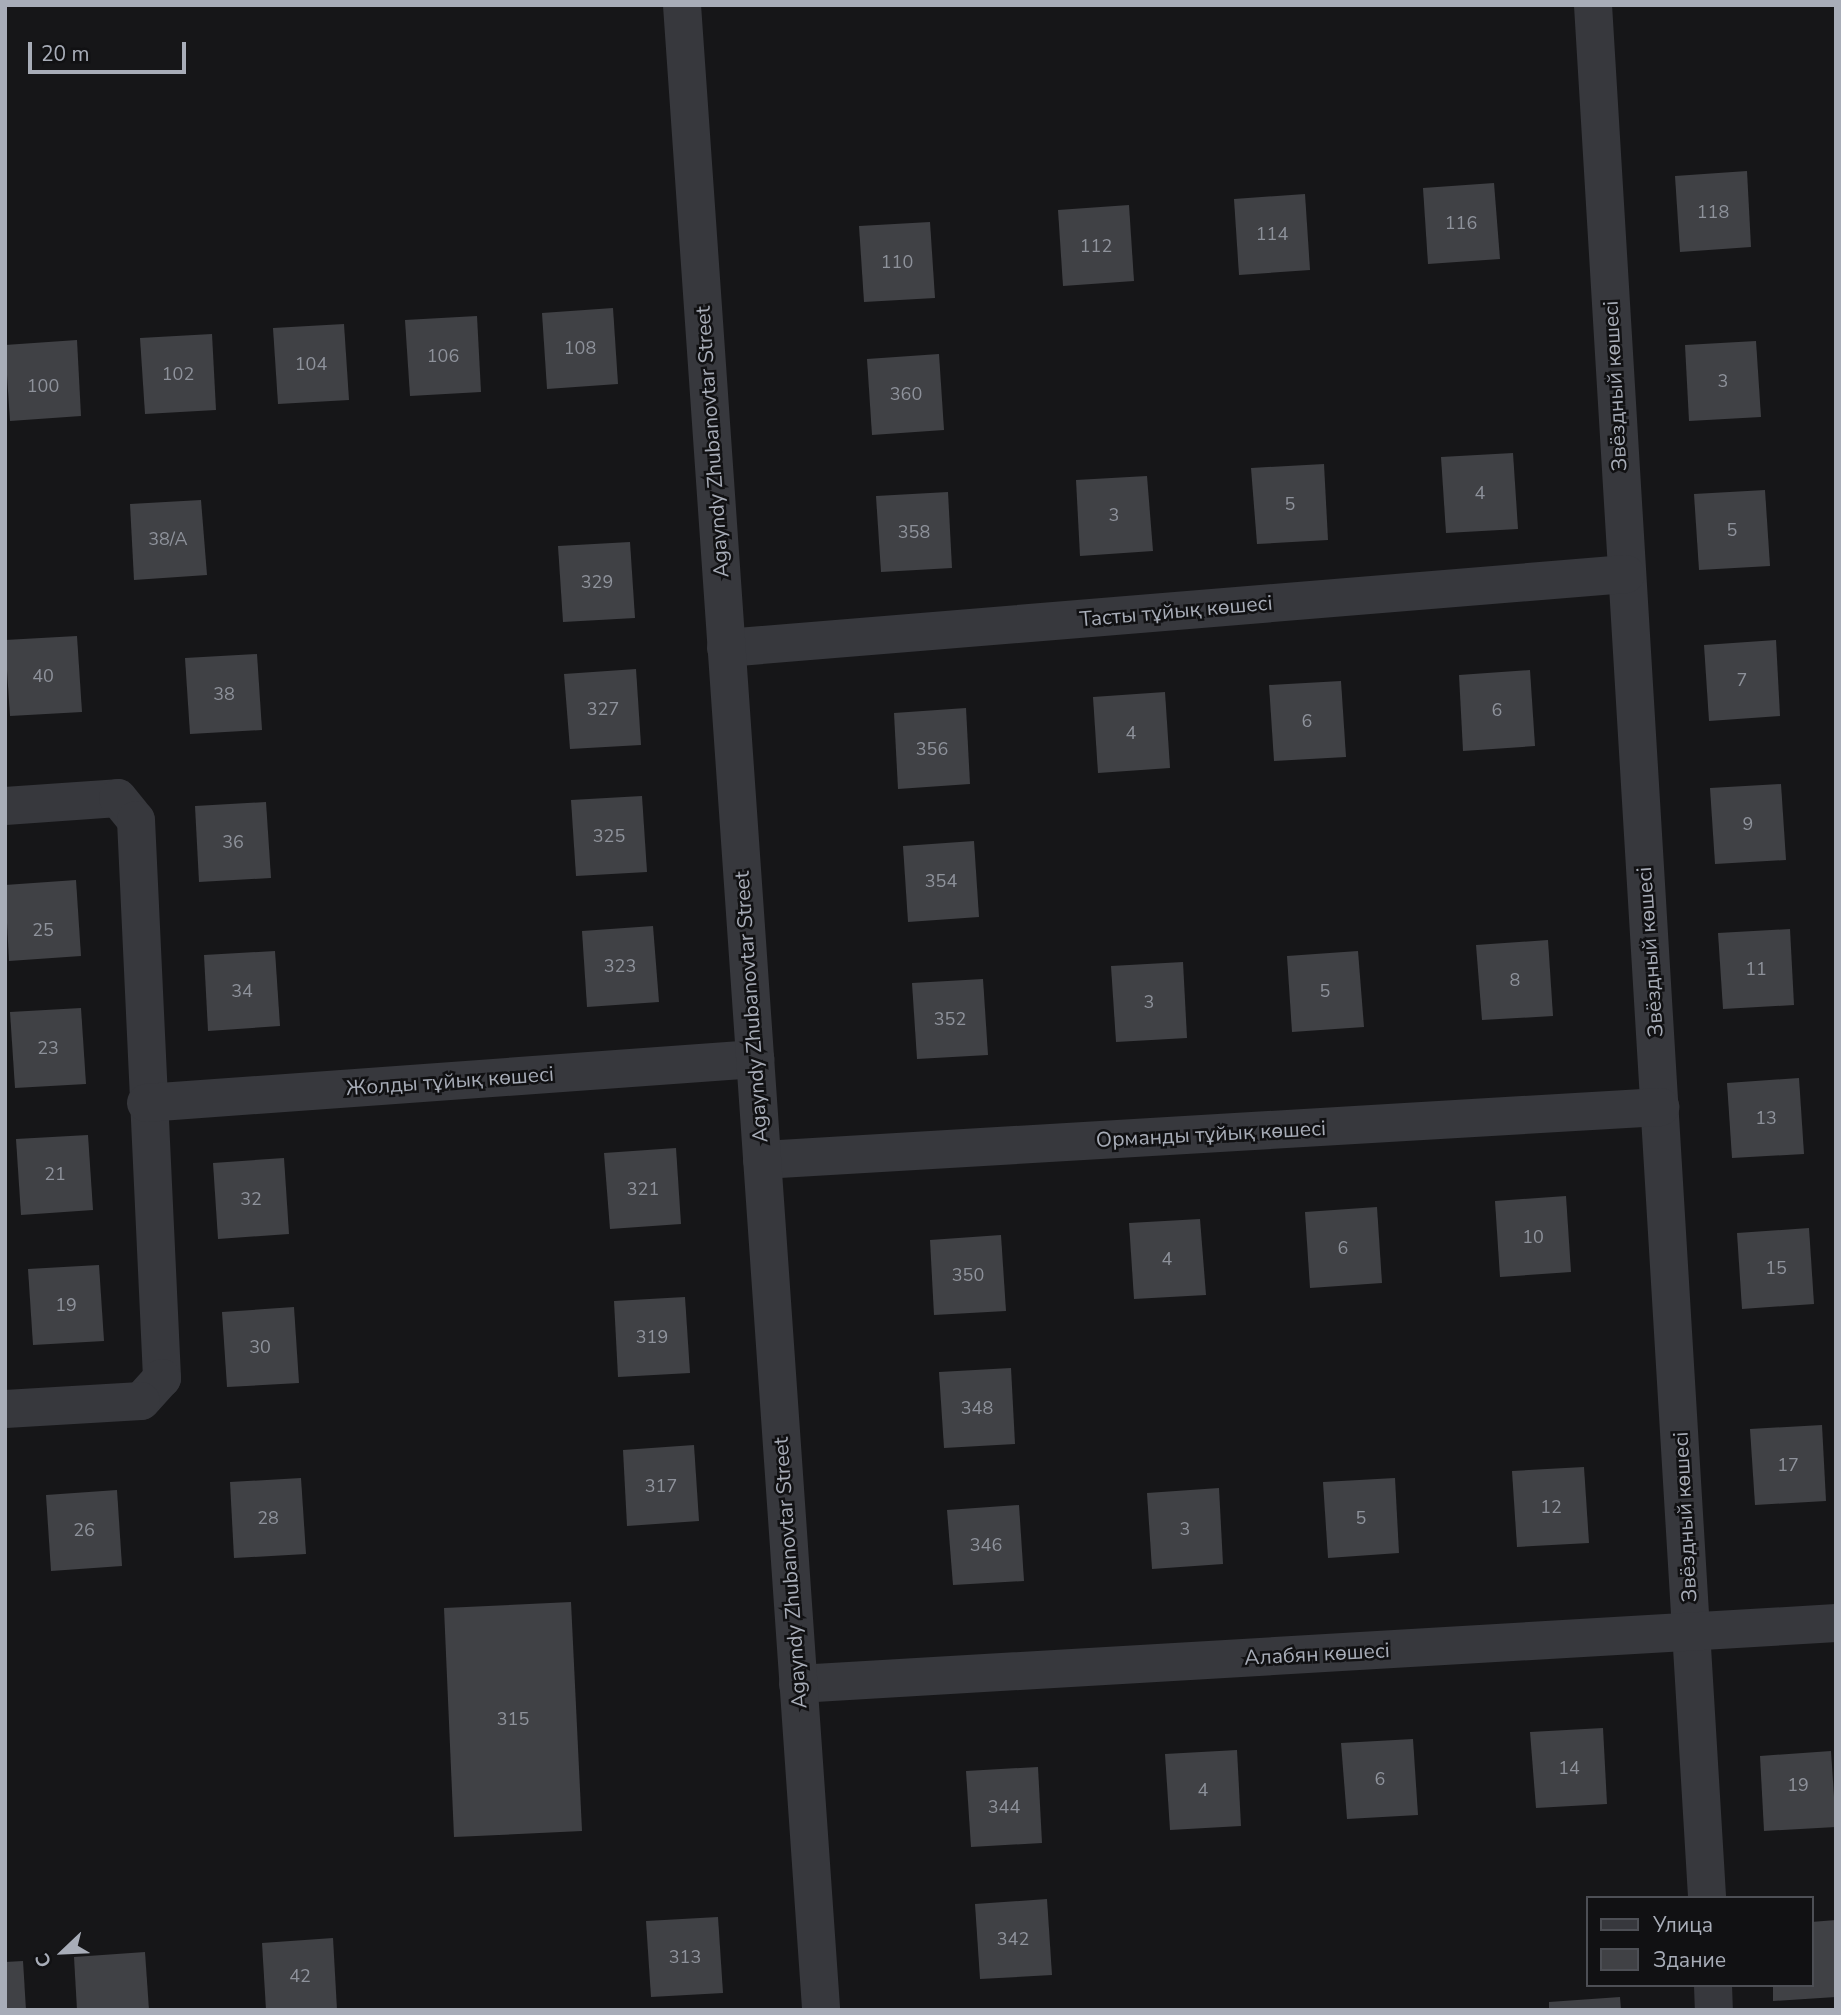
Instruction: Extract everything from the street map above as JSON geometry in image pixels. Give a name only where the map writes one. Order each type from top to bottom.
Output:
[{"type":"street","name":"Agayndy Zhubanovtar Street","points":[[682,5],[821,2010]]},
{"type":"street","name":"Звёздный көшесі","points":[[1593,5],[1707,1896]]},
{"type":"street","name":"Тасты тұйық көшесі","points":[[726,648],[1626,574]]},
{"type":"street","points":[[5,806],[118,799],[136,820],[146,1103],[162,1378],[141,1401],[5,1409]]},
{"type":"street","name":"Жолды тұйық көшесі","points":[[146,1103],[755,1059]]},
{"type":"street","name":"Орманды тұйық көшесі","points":[[762,1160],[1660,1107]]},
{"type":"street","name":"Алабян көшесі","points":[[798,1684],[1836,1623]]},
{"type":"street","points":[[1713,1987],[1714,2010]]},
{"type":"building","points":[[1747,171],[1751,247],[1680,252],[1675,176]]},
{"type":"building","points":[[1494,183],[1500,259],[1428,264],[1423,188]]},
{"type":"building","points":[[1305,194],[1310,270],[1239,275],[1234,199]]},
{"type":"building","points":[[1129,205],[1134,281],[1063,286],[1058,210]]},
{"type":"building","points":[[930,222],[935,298],[864,302],[859,226]]},
{"type":"building","points":[[613,308],[618,384],[547,389],[542,313]]},
{"type":"building","points":[[477,316],[481,392],[410,396],[405,320]]},
{"type":"building","points":[[344,324],[349,400],[278,404],[273,328]]},
{"type":"building","points":[[212,334],[216,410],[145,414],[140,338]]},
{"type":"building","points":[[77,340],[81,416],[10,421],[5,345]]},
{"type":"building","points":[[1756,341],[1761,417],[1689,421],[1685,345]]},
{"type":"building","points":[[939,354],[944,430],[872,435],[867,359]]},
{"type":"building","points":[[1513,453],[1518,529],[1446,533],[1441,457]]},
{"type":"building","points":[[1324,464],[1328,540],[1257,544],[1251,468]]},
{"type":"building","points":[[1147,476],[1153,551],[1080,556],[1076,480]]},
{"type":"building","points":[[1765,490],[1770,566],[1699,570],[1694,494]]},
{"type":"building","points":[[948,492],[952,568],[881,572],[876,496]]},
{"type":"building","points":[[201,500],[207,575],[134,580],[130,504]]},
{"type":"building","points":[[630,542],[635,618],[563,622],[558,546]]},
{"type":"building","points":[[77,636],[82,712],[10,716],[5,640]]},
{"type":"building","points":[[1776,640],[1780,716],[1709,721],[1704,645]]},
{"type":"building","points":[[257,654],[262,730],[190,734],[185,658]]},
{"type":"building","points":[[636,669],[641,745],[570,749],[564,674]]},
{"type":"building","points":[[1530,670],[1535,746],[1463,751],[1459,675]]},
{"type":"building","points":[[1341,681],[1346,757],[1274,761],[1269,685]]},
{"type":"building","points":[[1165,692],[1170,768],[1098,773],[1093,697]]},
{"type":"building","points":[[966,708],[970,784],[898,789],[894,713]]},
{"type":"building","points":[[1781,784],[1786,860],[1715,864],[1710,788]]},
{"type":"building","points":[[642,796],[647,872],[576,876],[571,800]]},
{"type":"building","points":[[266,802],[271,878],[199,882],[195,806]]},
{"type":"building","points":[[974,841],[979,917],[908,922],[903,846]]},
{"type":"building","points":[[76,880],[81,956],[9,961],[5,885]]},
{"type":"building","points":[[653,926],[659,1002],[587,1007],[582,931]]},
{"type":"building","points":[[1790,929],[1794,1005],[1723,1009],[1718,933]]},
{"type":"building","points":[[1548,940],[1553,1016],[1482,1020],[1476,945]]},
{"type":"building","points":[[275,951],[280,1026],[208,1031],[204,955]]},
{"type":"building","points":[[1358,951],[1364,1027],[1292,1032],[1287,956]]},
{"type":"building","points":[[1183,962],[1187,1038],[1116,1042],[1111,966]]},
{"type":"building","points":[[983,979],[988,1055],[917,1059],[912,983]]},
{"type":"building","points":[[81,1008],[86,1084],[15,1088],[10,1012]]},
{"type":"building","points":[[1799,1078],[1804,1154],[1732,1158],[1727,1083]]},
{"type":"building","points":[[88,1135],[93,1210],[21,1215],[16,1139]]},
{"type":"building","points":[[676,1148],[681,1224],[610,1229],[604,1153]]},
{"type":"building","points":[[284,1158],[289,1234],[218,1239],[213,1163]]},
{"type":"building","points":[[1566,1196],[1571,1272],[1500,1277],[1495,1201]]},
{"type":"building","points":[[1377,1207],[1382,1283],[1310,1288],[1305,1212]]},
{"type":"building","points":[[1200,1219],[1206,1295],[1134,1299],[1129,1223]]},
{"type":"building","points":[[1809,1228],[1814,1304],[1742,1309],[1737,1233]]},
{"type":"building","points":[[1001,1235],[1006,1311],[934,1315],[930,1240]]},
{"type":"building","points":[[99,1265],[104,1341],[33,1345],[28,1269]]},
{"type":"building","points":[[685,1297],[690,1373],[618,1377],[614,1301]]},
{"type":"building","points":[[294,1307],[299,1383],[227,1387],[222,1312]]},
{"type":"building","points":[[1011,1368],[1015,1444],[944,1448],[939,1372]]},
{"type":"building","points":[[1822,1425],[1826,1501],[1755,1505],[1750,1429]]},
{"type":"building","points":[[694,1445],[699,1521],[627,1526],[623,1450]]},
{"type":"building","points":[[1584,1467],[1589,1543],[1517,1547],[1512,1471]]},
{"type":"building","points":[[301,1478],[306,1554],[234,1558],[230,1482]]},
{"type":"building","points":[[1395,1478],[1399,1553],[1328,1558],[1323,1482]]},
{"type":"building","points":[[1219,1488],[1223,1564],[1152,1569],[1147,1493]]},
{"type":"building","points":[[117,1490],[122,1566],[51,1571],[46,1495]]},
{"type":"building","points":[[1019,1505],[1024,1581],[953,1585],[947,1510]]},
{"type":"building","points":[[571,1602],[582,1831],[454,1837],[444,1608]]},
{"type":"building","points":[[1603,1728],[1607,1804],[1536,1808],[1530,1732]]},
{"type":"building","points":[[1413,1739],[1418,1815],[1347,1819],[1341,1743]]},
{"type":"building","points":[[1237,1750],[1241,1826],[1170,1830],[1165,1754]]},
{"type":"building","points":[[1831,1751],[1836,1827],[1764,1831],[1760,1756]]},
{"type":"building","points":[[1038,1767],[1042,1843],[971,1847],[966,1771]]},
{"type":"building","points":[[1047,1899],[1052,1975],[980,1979],[975,1904]]},
{"type":"building","points":[[718,1917],[723,1993],[651,1997],[646,1921]]},
{"type":"building","points":[[1836,1920],[1836,1997],[1773,2001],[1773,1987],[1813,1987],[1813,1922]]},
{"type":"building","points":[[333,1938],[337,2010],[266,2010],[262,1943]]},
{"type":"building","points":[[145,1952],[149,2010],[77,2010],[74,1957]]},
{"type":"building","points":[[23,1961],[26,2010],[5,2010],[5,1962]]},
{"type":"building","points":[[1620,1997],[1621,2010],[1549,2010],[1549,2002]]}]
